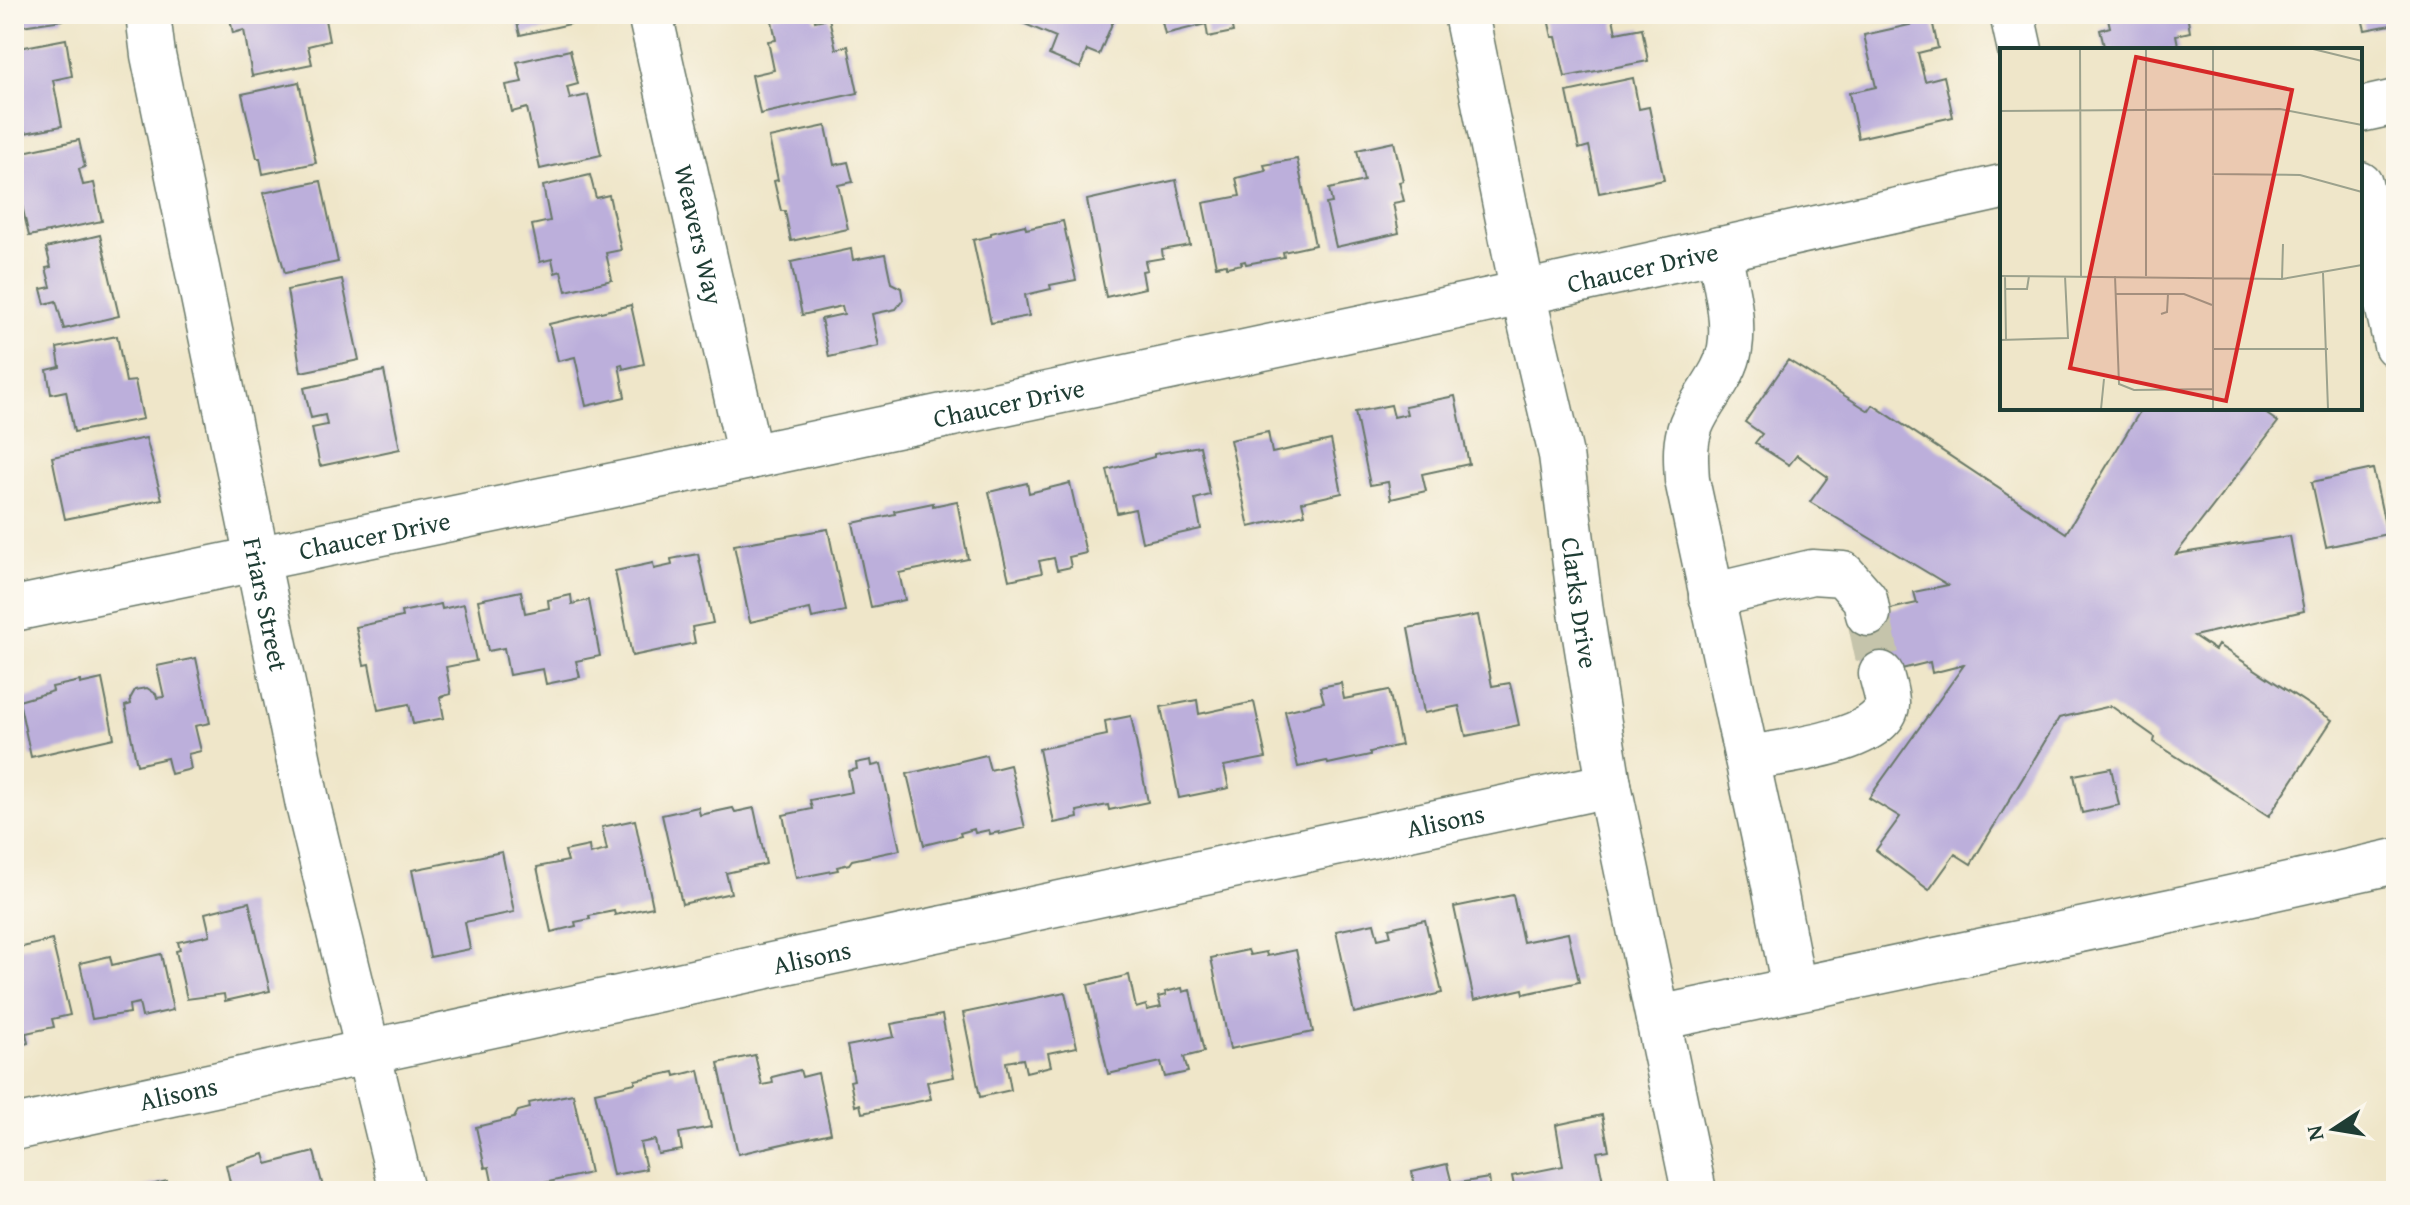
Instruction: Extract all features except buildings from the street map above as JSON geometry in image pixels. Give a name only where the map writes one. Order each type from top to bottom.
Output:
[{"type":"street","name":"Friars Street","points":[[148,14],[153,55],[308,805],[402,1191]]},
{"type":"street","name":"Weavers Way","points":[[650,14],[750,457]]},
{"type":"street","name":"Clarks Drive","points":[[1466,14],[1523,293],[1561,455],[1581,611],[1609,785],[1694,1191]]},
{"type":"street","points":[[2012,14],[2020,48]]},
{"type":"street","points":[[2362,110],[2396,102]]},
{"type":"street","name":"Chaucer Drive","points":[[14,609],[1523,293],[2000,187]]},
{"type":"street","points":[[2362,193],[2396,345]]},
{"type":"street","points":[[1719,249],[1731,320],[1730,350],[1691,425],[1685,449],[1687,480],[1794,989]]},
{"type":"street","points":[[1711,596],[1812,572],[1843,574],[1865,599],[1868,614]]},
{"type":"street","points":[[1747,758],[1835,742],[1876,725],[1887,705],[1881,674]]},
{"type":"street","name":"Alisons","points":[[14,1128],[1609,785]]},
{"type":"street","points":[[1658,1018],[2396,861]]},
{"type":"tunnel","points":[[1868,614],[1881,674]]}]
